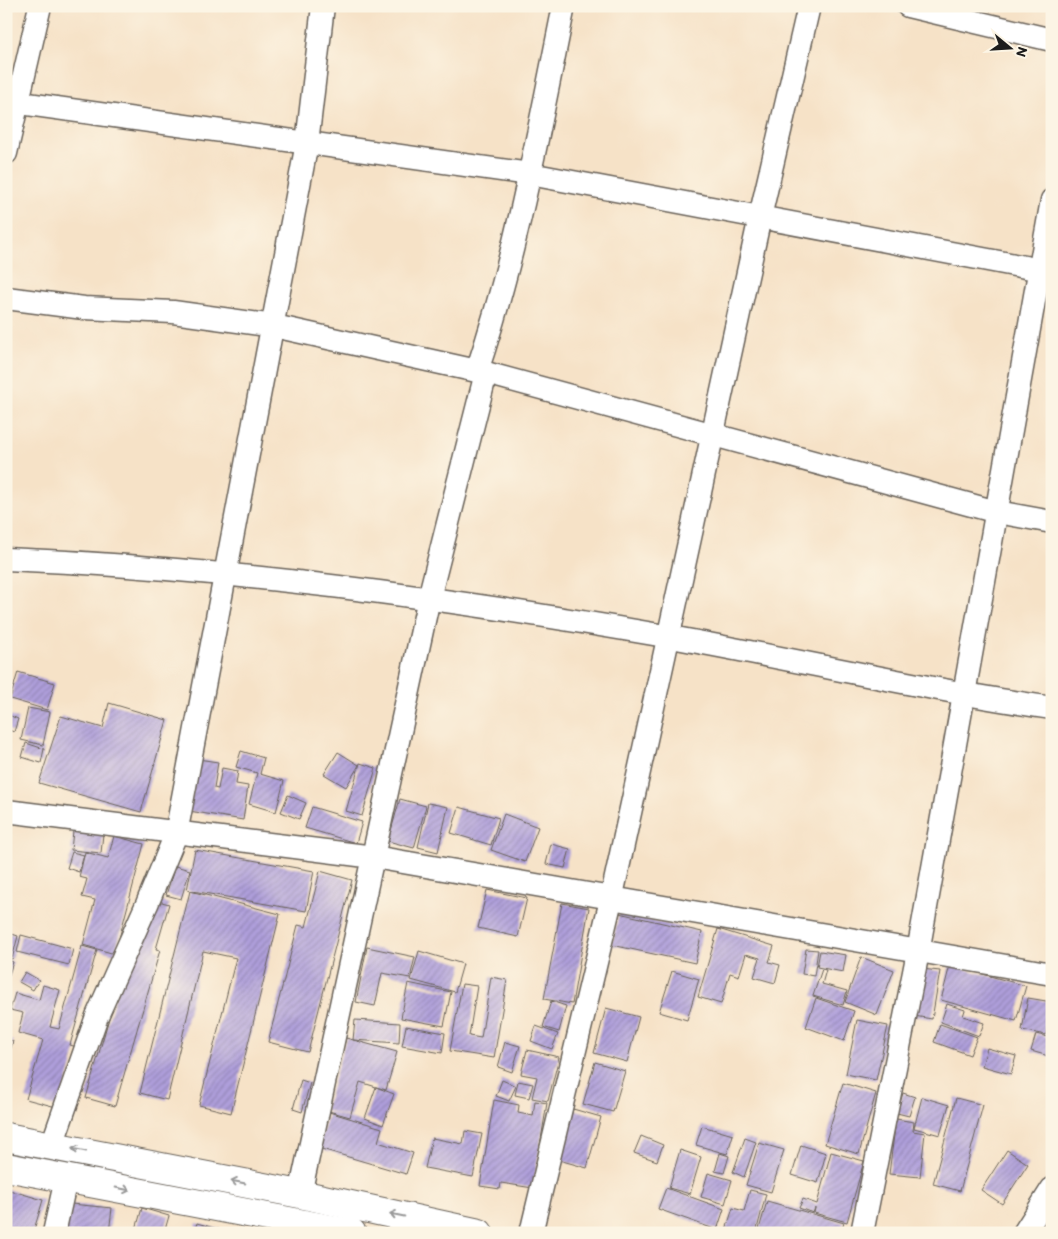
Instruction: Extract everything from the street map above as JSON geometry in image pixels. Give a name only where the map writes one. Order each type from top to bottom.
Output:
[{"type":"street","points":[[6,153],[12,101],[40,6]]},
{"type":"street","points":[[52,1145],[97,1016],[148,904],[176,834],[274,326],[307,143],[323,6]]},
{"type":"street","points":[[300,1194],[429,598],[481,372],[515,246],[564,6]]},
{"type":"street","points":[[531,1233],[611,900],[712,433],[809,6]]},
{"type":"street","points":[[908,6],[1052,40]]},
{"type":"street","points":[[12,101],[530,174],[1045,270]]},
{"type":"street","points":[[862,1233],[918,952],[962,695],[1045,270],[1052,200]]},
{"type":"street","points":[[6,298],[84,308],[173,312],[274,326],[481,372],[712,433],[997,512],[1052,522]]},
{"type":"street","points":[[6,559],[146,566],[429,598],[667,637],[962,695],[1052,708]]},
{"type":"street","points":[[6,811],[176,834],[374,857],[611,900],[1052,974]]},
{"type":"street","points":[[6,1137],[300,1194],[479,1233]]},
{"type":"street","points":[[6,1166],[292,1227],[352,1233]]},
{"type":"street","points":[[54,1233],[66,1179]]},
{"type":"street","points":[[1024,1233],[1052,1188]]},
{"type":"building","points":[[18,672],[55,683],[47,710],[10,699]]},
{"type":"building","points":[[109,703],[167,720],[141,812],[39,783],[61,716],[103,728]]},
{"type":"building","points":[[28,708],[50,712],[43,745],[21,740]]},
{"type":"building","points":[[6,714],[18,719],[14,732],[6,729]]},
{"type":"building","points":[[26,743],[44,749],[41,763],[22,757]]},
{"type":"building","points":[[241,751],[264,758],[260,774],[284,781],[276,812],[249,804],[257,773],[236,767]]},
{"type":"building","points":[[338,752],[359,765],[346,787],[324,774]]},
{"type":"building","points":[[198,759],[218,762],[214,788],[218,789],[222,768],[238,771],[236,784],[248,786],[243,820],[189,811]]},
{"type":"building","points":[[360,763],[376,768],[362,816],[346,811]]},
{"type":"building","points":[[288,795],[306,803],[299,819],[281,812]]},
{"type":"building","points":[[400,799],[426,806],[414,848],[388,841]]},
{"type":"building","points":[[428,803],[448,807],[438,852],[418,847]]},
{"type":"building","points":[[312,807],[362,822],[356,843],[305,828]]},
{"type":"building","points":[[459,807],[499,818],[491,845],[451,833]]},
{"type":"building","points":[[504,814],[538,827],[525,862],[491,850]]},
{"type":"building","points":[[73,831],[103,834],[101,853],[71,850]]},
{"type":"building","points":[[114,836],[144,844],[115,954],[83,945],[95,900],[82,897],[87,879],[79,877],[85,852],[108,858]]},
{"type":"building","points":[[551,844],[570,849],[565,868],[546,864]]},
{"type":"building","points":[[195,850],[314,871],[306,911],[187,890]]},
{"type":"building","points":[[72,852],[84,855],[79,872],[67,868]]},
{"type":"building","points":[[175,866],[190,870],[181,899],[166,895]]},
{"type":"building","points":[[320,871],[352,880],[308,1052],[268,1042],[298,925],[306,927]]},
{"type":"building","points":[[487,890],[527,898],[518,937],[478,928]]},
{"type":"building","points":[[190,891],[280,914],[231,1113],[199,1105],[236,958],[203,951],[167,1100],[140,1093]]},
{"type":"building","points":[[144,897],[169,904],[156,949],[160,950],[115,1106],[86,1098]]},
{"type":"building","points":[[562,903],[589,908],[572,1004],[544,999]]},
{"type":"building","points":[[619,913],[702,932],[695,963],[612,945]]},
{"type":"building","points":[[718,929],[774,946],[769,962],[780,965],[775,983],[754,977],[760,958],[746,954],[739,976],[730,973],[721,1004],[698,997]]},
{"type":"building","points":[[6,932],[18,936],[12,959],[6,957]]},
{"type":"building","points":[[21,935],[73,949],[69,965],[17,952]]},
{"type":"building","points":[[82,946],[97,950],[70,1045],[77,1047],[60,1108],[26,1099],[43,1040],[18,1033],[23,1013],[10,1010],[15,993],[39,1000],[43,985],[60,990],[50,1027],[59,1029]]},
{"type":"building","points":[[367,947],[415,957],[410,978],[382,973],[375,1006],[356,1002]]},
{"type":"building","points":[[806,949],[818,950],[814,976],[802,974]]},
{"type":"building","points":[[419,951],[463,964],[455,992],[411,980]]},
{"type":"building","points":[[820,951],[846,955],[843,972],[817,967]]},
{"type":"building","points":[[861,957],[894,970],[877,1015],[845,1002]]},
{"type":"building","points":[[6,959],[13,962],[7,981],[6,981]]},
{"type":"building","points":[[950,965],[1026,986],[1016,1021],[941,1000]]},
{"type":"building","points":[[822,969],[826,970],[822,984],[847,991],[843,1005],[813,996]]},
{"type":"building","points":[[921,969],[940,971],[932,1019],[914,1016]]},
{"type":"building","points":[[672,971],[699,979],[687,1020],[659,1012]]},
{"type":"building","points":[[25,972],[39,980],[33,990],[19,982]]},
{"type":"building","points":[[491,977],[507,980],[494,1058],[450,1051],[462,984],[477,986],[469,1036],[481,1038]]},
{"type":"building","points":[[408,983],[451,992],[444,1026],[401,1018]]},
{"type":"building","points":[[816,998],[854,1011],[844,1041],[806,1027]]},
{"type":"building","points":[[1028,998],[1052,1002],[1046,1035],[1022,1030]]},
{"type":"building","points":[[551,1001],[566,1006],[559,1032],[543,1027]]},
{"type":"building","points":[[947,1004],[965,1010],[963,1016],[984,1023],[979,1036],[941,1022]]},
{"type":"building","points":[[606,1008],[639,1017],[627,1062],[594,1053]]},
{"type":"building","points":[[355,1020],[400,1023],[399,1043],[353,1040]]},
{"type":"building","points":[[857,1020],[888,1026],[876,1080],[846,1074]]},
{"type":"building","points":[[940,1024],[977,1037],[970,1055],[934,1042]]},
{"type":"building","points":[[406,1026],[445,1033],[442,1053],[402,1046]]},
{"type":"building","points":[[536,1026],[558,1034],[552,1049],[531,1041]]},
{"type":"building","points":[[1036,1034],[1052,1038],[1052,1057],[1031,1051]]},
{"type":"building","points":[[346,1038],[397,1052],[386,1090],[360,1082],[350,1117],[325,1110]]},
{"type":"building","points":[[6,1039],[13,1041],[7,1061],[6,1061]]},
{"type":"building","points":[[505,1042],[520,1046],[512,1072],[498,1067]]},
{"type":"building","points":[[987,1048],[1016,1056],[1011,1074],[982,1066]]},
{"type":"building","points":[[527,1050],[559,1057],[548,1101],[532,1098],[537,1077],[521,1074]]},
{"type":"building","points":[[595,1062],[625,1071],[613,1112],[583,1104]]},
{"type":"building","points":[[301,1080],[310,1083],[302,1112],[293,1109]]},
{"type":"building","points":[[502,1080],[516,1086],[509,1101],[496,1096]]},
{"type":"building","points":[[518,1081],[533,1084],[529,1098],[515,1095]]},
{"type":"building","points":[[843,1083],[876,1093],[859,1154],[825,1144]]},
{"type":"building","points":[[376,1087],[394,1094],[383,1125],[365,1118]]},
{"type":"building","points":[[903,1093],[915,1097],[909,1116],[897,1113]]},
{"type":"building","points":[[922,1097],[949,1105],[940,1135],[914,1128]]},
{"type":"building","points":[[956,1098],[983,1105],[960,1191],[933,1184]]},
{"type":"building","points":[[494,1100],[519,1105],[518,1113],[533,1116],[535,1101],[547,1103],[533,1188],[501,1183],[500,1189],[480,1186]]},
{"type":"building","points":[[573,1109],[601,1117],[587,1168],[559,1160]]},
{"type":"building","points":[[329,1112],[382,1128],[378,1142],[413,1153],[406,1174],[318,1148]]},
{"type":"building","points":[[896,1119],[914,1122],[913,1131],[925,1133],[920,1177],[889,1174]]},
{"type":"building","points":[[702,1126],[733,1135],[727,1154],[696,1145]]},
{"type":"building","points":[[465,1131],[482,1134],[473,1177],[425,1168],[432,1138],[463,1144]]},
{"type":"building","points":[[641,1136],[663,1145],[657,1161],[634,1153]]},
{"type":"building","points":[[745,1138],[756,1142],[744,1177],[733,1172]]},
{"type":"building","points":[[759,1143],[784,1150],[771,1192],[746,1185]]},
{"type":"building","points":[[801,1145],[826,1153],[818,1183],[792,1175]]},
{"type":"building","points":[[680,1150],[701,1157],[690,1194],[669,1188]]},
{"type":"building","points":[[1007,1150],[1028,1164],[1002,1204],[981,1190]]},
{"type":"building","points":[[831,1152],[864,1161],[847,1222],[814,1213],[815,1208],[813,1213],[799,1208],[803,1199],[817,1204]]},
{"type":"building","points":[[720,1153],[729,1156],[724,1173],[715,1171]]},
{"type":"building","points":[[708,1173],[732,1180],[725,1204],[701,1197]]},
{"type":"building","points":[[666,1188],[724,1209],[717,1230],[658,1209]]},
{"type":"building","points":[[6,1189],[43,1200],[33,1233],[17,1233],[6,1230]]},
{"type":"building","points":[[750,1190],[766,1194],[756,1233],[725,1233],[733,1208],[744,1211]]},
{"type":"building","points":[[767,1201],[844,1223],[841,1233],[758,1233]]},
{"type":"building","points":[[61,1203],[112,1208],[109,1233],[58,1233]]},
{"type":"building","points":[[142,1208],[169,1216],[164,1233],[135,1233]]},
{"type":"building","points":[[197,1223],[228,1232],[228,1233],[194,1233]]}]
